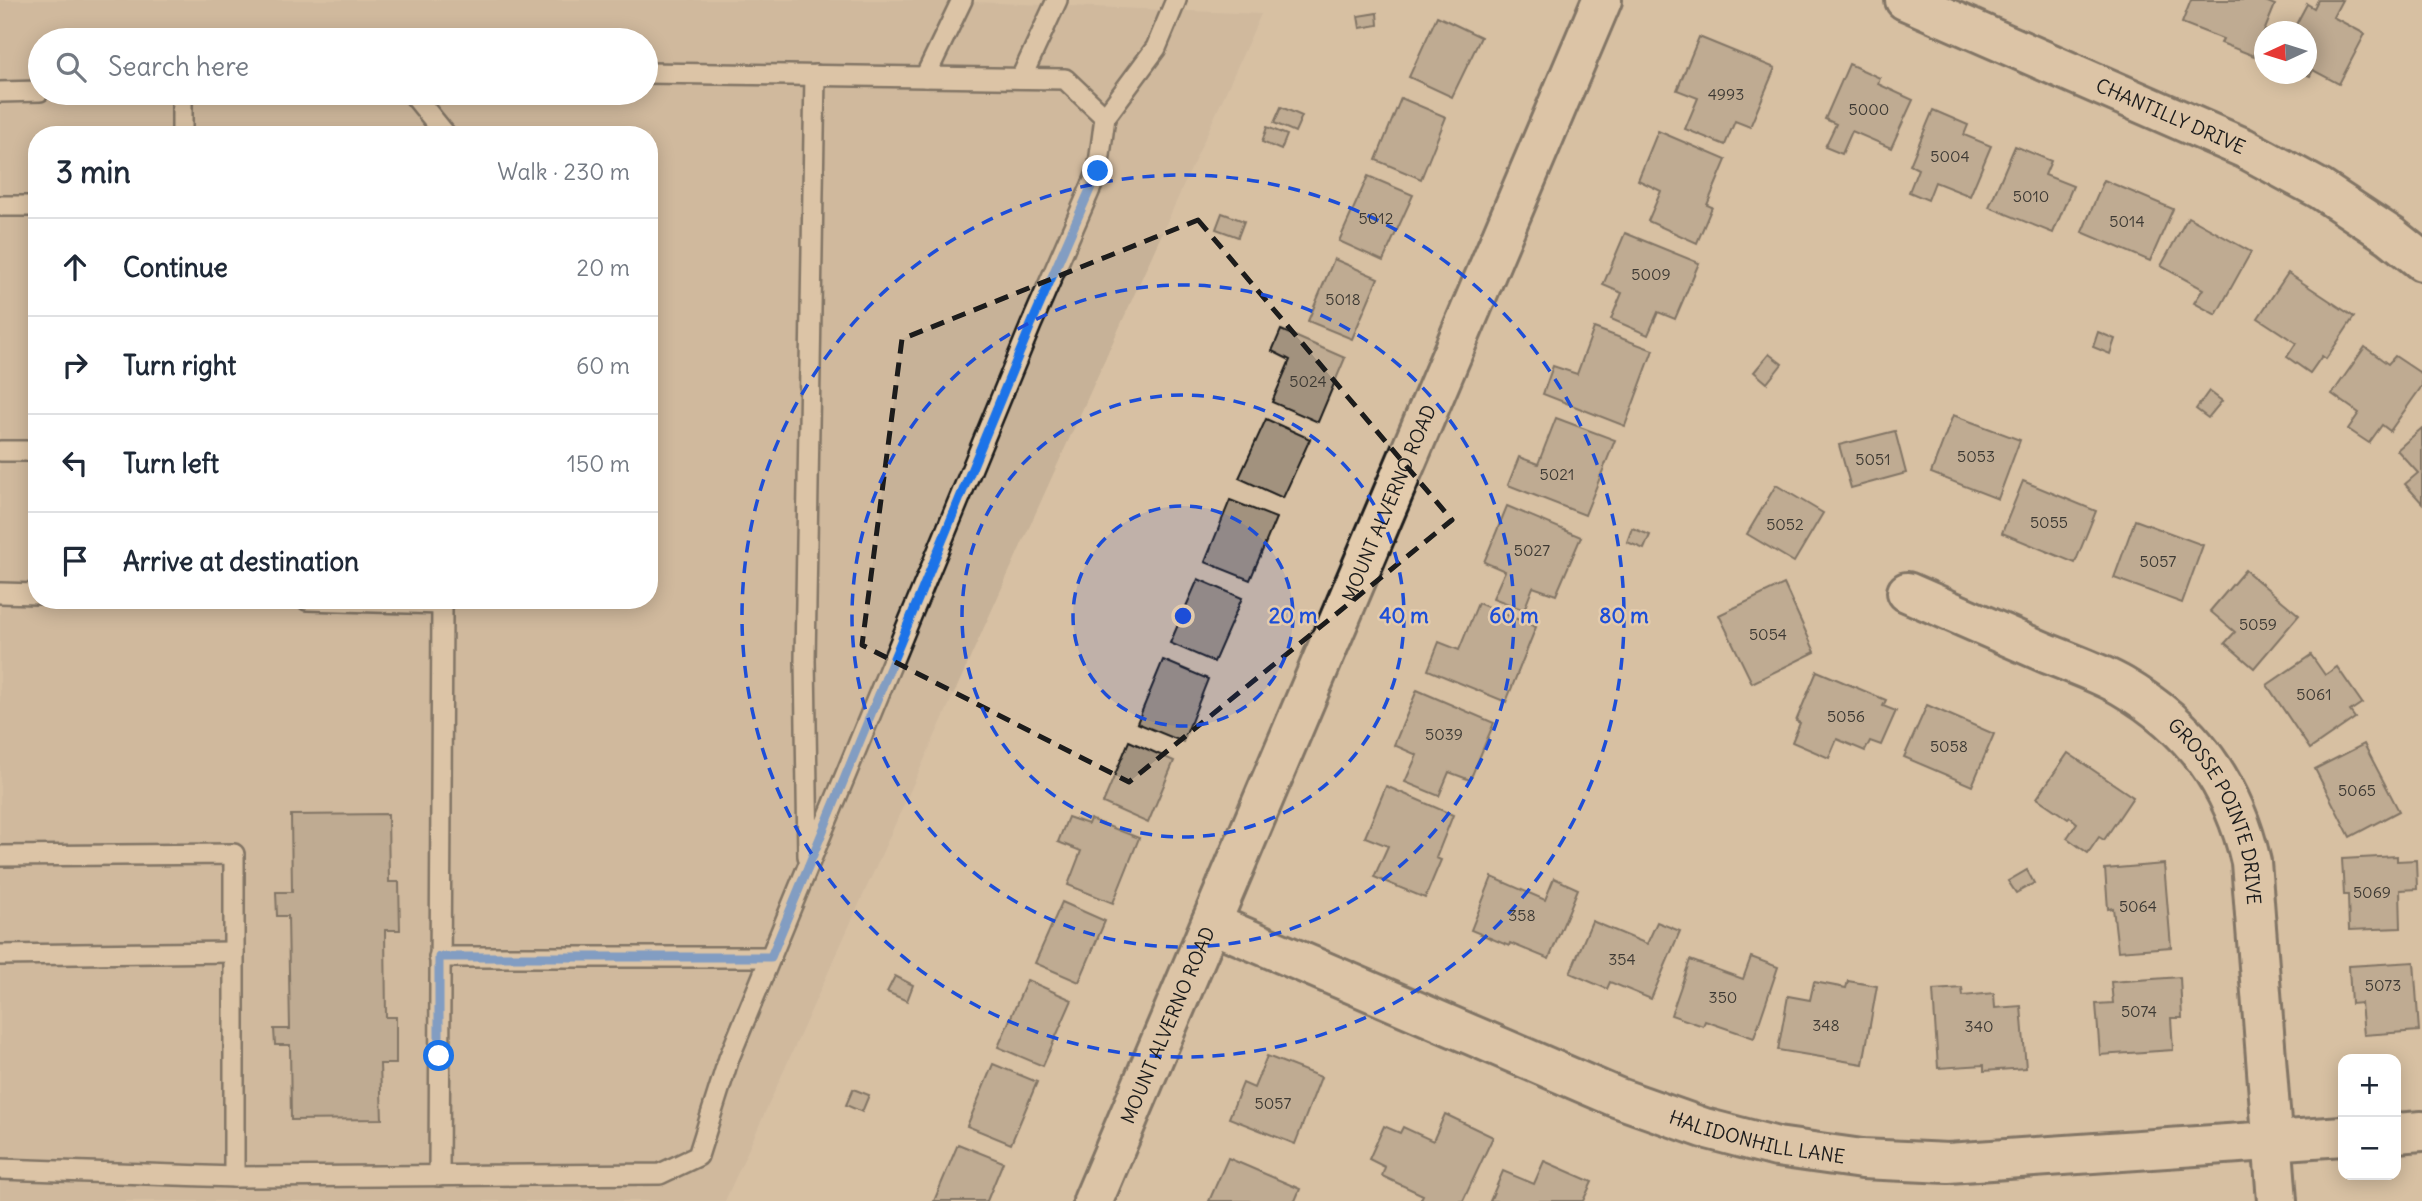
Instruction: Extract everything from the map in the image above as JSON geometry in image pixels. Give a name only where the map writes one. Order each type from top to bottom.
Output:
[{"type":"street","name":"MOUNT ALVERNO ROAD","points":[[1093,1201],[1602,0]]},
{"type":"street","name":"CHANTILLY DRIVE","points":[[1905,0],[2244,148],[2320,189],[2422,261]]},
{"type":"street","name":"GROSSE POINTE DRIVE","points":[[1907,592],[2120,685],[2164,714],[2201,751],[2229,794],[2251,862],[2277,1201]]},
{"type":"street","name":"HALIDONHILL LANE","points":[[1210,923],[1616,1097],[1704,1128],[1777,1147],[1862,1159],[1948,1163],[2338,1136]]},
{"type":"street","points":[[2401,1133],[2422,1131]]},
{"type":"lane","points":[[925,77],[962,0]]},
{"type":"lane","points":[[1021,78],[1056,0]]},
{"type":"lane","points":[[0,1168],[234,1177],[660,1174],[698,1156],[729,1058],[1031,325],[1098,171],[1105,117],[1156,48],[1176,0]]},
{"type":"lane","points":[[658,73],[1065,79],[1105,117]]},
{"type":"lane","points":[[809,864],[805,660],[815,75]]},
{"type":"lane","points":[[0,92],[28,91]]},
{"type":"lane","points":[[181,105],[182,126]]},
{"type":"lane","points":[[422,105],[439,126]]},
{"type":"lane","points":[[0,206],[28,206]]},
{"type":"lane","points":[[0,451],[28,451]]},
{"type":"lane","points":[[0,593],[28,594]]},
{"type":"lane","points":[[439,1176],[444,609]]},
{"type":"lane","points":[[0,856],[234,854],[234,1177]]},
{"type":"lane","points":[[0,955],[234,952]]},
{"type":"lane","points":[[439,957],[771,957]]},
{"type":"highlighted area","points":[[1198,220],[1452,520],[1129,782],[862,645],[902,339]]},
{"type":"shaded area","points":[[0,0],[927,0],[1261,14],[725,1201],[0,1201]]},
{"type":"building","points":[[2191,0],[2263,0],[2275,5],[2268,21],[2254,21],[2254,56],[2221,43],[2223,39],[2182,23]]},
{"type":"building","points":[[2318,0],[2342,0],[2333,17],[2365,34],[2339,84],[2317,72],[2317,21],[2298,21],[2307,4],[2314,8]]},
{"type":"building","points":[[1377,13],[1378,25],[1360,28],[1358,16]]},
{"type":"building","points":[[1437,16],[1481,37],[1452,97],[1409,77]]},
{"type":"building","points":[[1699,37],[1775,68],[1750,127],[1735,121],[1725,145],[1685,129],[1698,98],[1677,90]]},
{"type":"building","points":[[1849,64],[1880,78],[1878,84],[1913,100],[1891,148],[1852,131],[1842,154],[1825,147],[1836,124],[1825,119]]},
{"type":"building","points":[[1401,98],[1446,117],[1421,179],[1376,160]]},
{"type":"building","points":[[1281,107],[1302,116],[1295,132],[1274,123]]},
{"type":"building","points":[[1933,110],[1968,125],[1964,135],[1991,146],[1970,196],[1935,182],[1928,200],[1909,192],[1918,169],[1910,165]]},
{"type":"building","points":[[1267,127],[1287,135],[1281,150],[1262,142]]},
{"type":"building","points":[[1658,131],[1726,160],[1707,205],[1712,207],[1697,243],[1648,221],[1661,191],[1638,180]]},
{"type":"building","points":[[2015,146],[2051,161],[2045,175],[2073,186],[2053,233],[1989,207]]},
{"type":"building","points":[[1368,176],[1413,195],[1383,261],[1339,241]]},
{"type":"building","points":[[2104,180],[2173,209],[2150,261],[2082,232]]},
{"type":"building","points":[[1222,213],[1244,221],[1238,237],[1216,229]]},
{"type":"building","points":[[2188,217],[2251,252],[2216,315],[2194,303],[2203,289],[2161,266]]},
{"type":"building","points":[[1625,233],[1699,263],[1675,319],[1658,312],[1648,335],[1611,319],[1622,293],[1603,285]]},
{"type":"building","points":[[1334,259],[1378,278],[1352,339],[1308,321]]},
{"type":"building","points":[[2288,273],[2354,317],[2326,359],[2322,356],[2310,373],[2287,357],[2296,343],[2258,318]]},
{"type":"building","points":[[1594,328],[1653,350],[1625,426],[1543,394],[1553,366],[1577,374]]},
{"type":"building","points":[[1281,330],[1345,358],[1318,422],[1272,402],[1290,360],[1272,351]]},
{"type":"building","points":[[2098,332],[2115,339],[2110,354],[2093,347]]},
{"type":"building","points":[[2365,347],[2388,364],[2395,356],[2422,374],[2422,386],[2390,431],[2382,425],[2369,443],[2348,429],[2359,413],[2332,394]]},
{"type":"building","points":[[1769,354],[1782,364],[1767,383],[1754,372]]},
{"type":"building","points":[[2209,391],[2222,401],[2208,418],[2196,409]]},
{"type":"building","points":[[1953,415],[2020,440],[1998,499],[1931,473]]},
{"type":"building","points":[[1556,418],[1615,440],[1585,515],[1508,485],[1519,457],[1538,464]]},
{"type":"building","points":[[1266,419],[1310,439],[1283,498],[1239,478]]},
{"type":"building","points":[[2422,428],[2422,503],[2405,484],[2418,473],[2397,450]]},
{"type":"building","points":[[1895,431],[1906,473],[1851,488],[1839,445]]},
{"type":"building","points":[[2023,481],[2096,511],[2075,563],[2002,533]]},
{"type":"building","points":[[1776,485],[1823,513],[1794,562],[1747,534]]},
{"type":"building","points":[[1230,500],[1276,518],[1250,580],[1205,562]]},
{"type":"building","points":[[1507,506],[1581,537],[1556,595],[1533,587],[1524,610],[1493,598],[1505,571],[1484,562]]},
{"type":"building","points":[[2135,520],[2203,545],[2182,603],[2114,578]]},
{"type":"building","points":[[1632,528],[1650,535],[1644,549],[1627,542]]},
{"type":"building","points":[[2245,570],[2299,615],[2254,668],[2225,643],[2235,632],[2210,611]]},
{"type":"building","points":[[1198,579],[1242,598],[1214,662],[1170,643]]},
{"type":"building","points":[[1784,584],[1815,652],[1752,683],[1719,615]]},
{"type":"building","points":[[1478,603],[1536,627],[1506,702],[1428,670],[1439,642],[1459,650]]},
{"type":"building","points":[[2311,655],[2325,675],[2337,667],[2362,703],[2350,711],[2355,718],[2310,749],[2267,685]]},
{"type":"building","points":[[1163,660],[1208,679],[1183,742],[1137,723]]},
{"type":"building","points":[[1817,671],[1886,700],[1883,706],[1896,711],[1881,745],[1870,741],[1865,751],[1837,739],[1829,758],[1792,742],[1800,723],[1796,721]]},
{"type":"building","points":[[1417,690],[1494,723],[1470,780],[1449,772],[1439,796],[1405,782],[1417,755],[1394,745]]},
{"type":"building","points":[[1927,705],[1994,734],[1972,786],[1904,757]]},
{"type":"building","points":[[1129,741],[1174,761],[1148,823],[1103,803]]},
{"type":"building","points":[[2364,744],[2399,811],[2350,837],[2315,769]]},
{"type":"building","points":[[2068,753],[2133,797],[2104,840],[2099,837],[2088,853],[2067,838],[2077,823],[2037,798]]},
{"type":"building","points":[[1386,786],[1453,815],[1436,858],[1441,860],[1425,898],[1374,877],[1388,846],[1365,837]]},
{"type":"building","points":[[388,814],[389,882],[399,882],[400,930],[385,930],[386,1017],[396,1017],[396,1064],[380,1064],[382,1119],[291,1120],[290,1045],[275,1045],[274,1029],[290,1029],[288,916],[277,916],[276,892],[292,892],[291,815]]},
{"type":"building","points":[[1068,817],[1088,824],[1090,819],[1139,838],[1113,903],[1068,885],[1081,851],[1058,842]]},
{"type":"building","points":[[2397,856],[2397,861],[2416,860],[2417,889],[2400,890],[2401,928],[2349,930],[2348,895],[2344,895],[2342,859]]},
{"type":"building","points":[[2164,864],[2171,947],[2118,951],[2113,908],[2108,909],[2105,869]]},
{"type":"building","points":[[2027,870],[2034,883],[2016,893],[2008,881]]},
{"type":"building","points":[[1492,877],[1545,900],[1554,878],[1578,889],[1549,959],[1471,930]]},
{"type":"building","points":[[1062,902],[1105,921],[1079,982],[1035,963]]},
{"type":"building","points":[[1592,921],[1647,944],[1657,922],[1680,931],[1651,999],[1610,982],[1607,989],[1570,973]]},
{"type":"building","points":[[1751,957],[1778,967],[1754,1038],[1705,1021],[1703,1026],[1671,1015],[1690,960],[1743,979]]},
{"type":"building","points":[[2414,962],[2419,1031],[2364,1035],[2361,1003],[2351,1004],[2349,966]]},
{"type":"building","points":[[895,976],[913,985],[907,1001],[887,992]]},
{"type":"building","points":[[2180,977],[2182,1018],[2171,1018],[2173,1050],[2100,1055],[2096,1004],[2113,1003],[2111,982]]},
{"type":"building","points":[[1027,980],[1072,1000],[1043,1066],[998,1047]]},
{"type":"building","points":[[1848,981],[1877,986],[1863,1064],[1778,1050],[1788,996],[1810,1000],[1814,982],[1846,988]]},
{"type":"building","points":[[1962,988],[1963,996],[1994,993],[1995,1008],[2021,1006],[2026,1068],[1984,1071],[1984,1065],[1938,1068],[1933,990]]},
{"type":"building","points":[[1267,1056],[1321,1077],[1295,1144],[1229,1118],[1243,1083],[1254,1088]]},
{"type":"building","points":[[993,1064],[1037,1082],[1011,1144],[967,1126]]},
{"type":"building","points":[[853,1089],[869,1095],[862,1112],[846,1105]]},
{"type":"building","points":[[1445,1114],[1493,1137],[1463,1201],[1420,1201],[1423,1195],[1382,1176],[1385,1167],[1369,1159],[1384,1126],[1400,1133],[1403,1127],[1433,1141]]},
{"type":"building","points":[[958,1144],[1003,1162],[987,1201],[934,1201]]},
{"type":"building","points":[[1228,1158],[1300,1189],[1295,1201],[1209,1201]]},
{"type":"building","points":[[1544,1161],[1592,1182],[1583,1201],[1490,1201],[1503,1171],[1534,1184]]},
{"type":"route","points":[[439,1056],[439,957],[771,957],[1031,325],[1098,171]]}]
